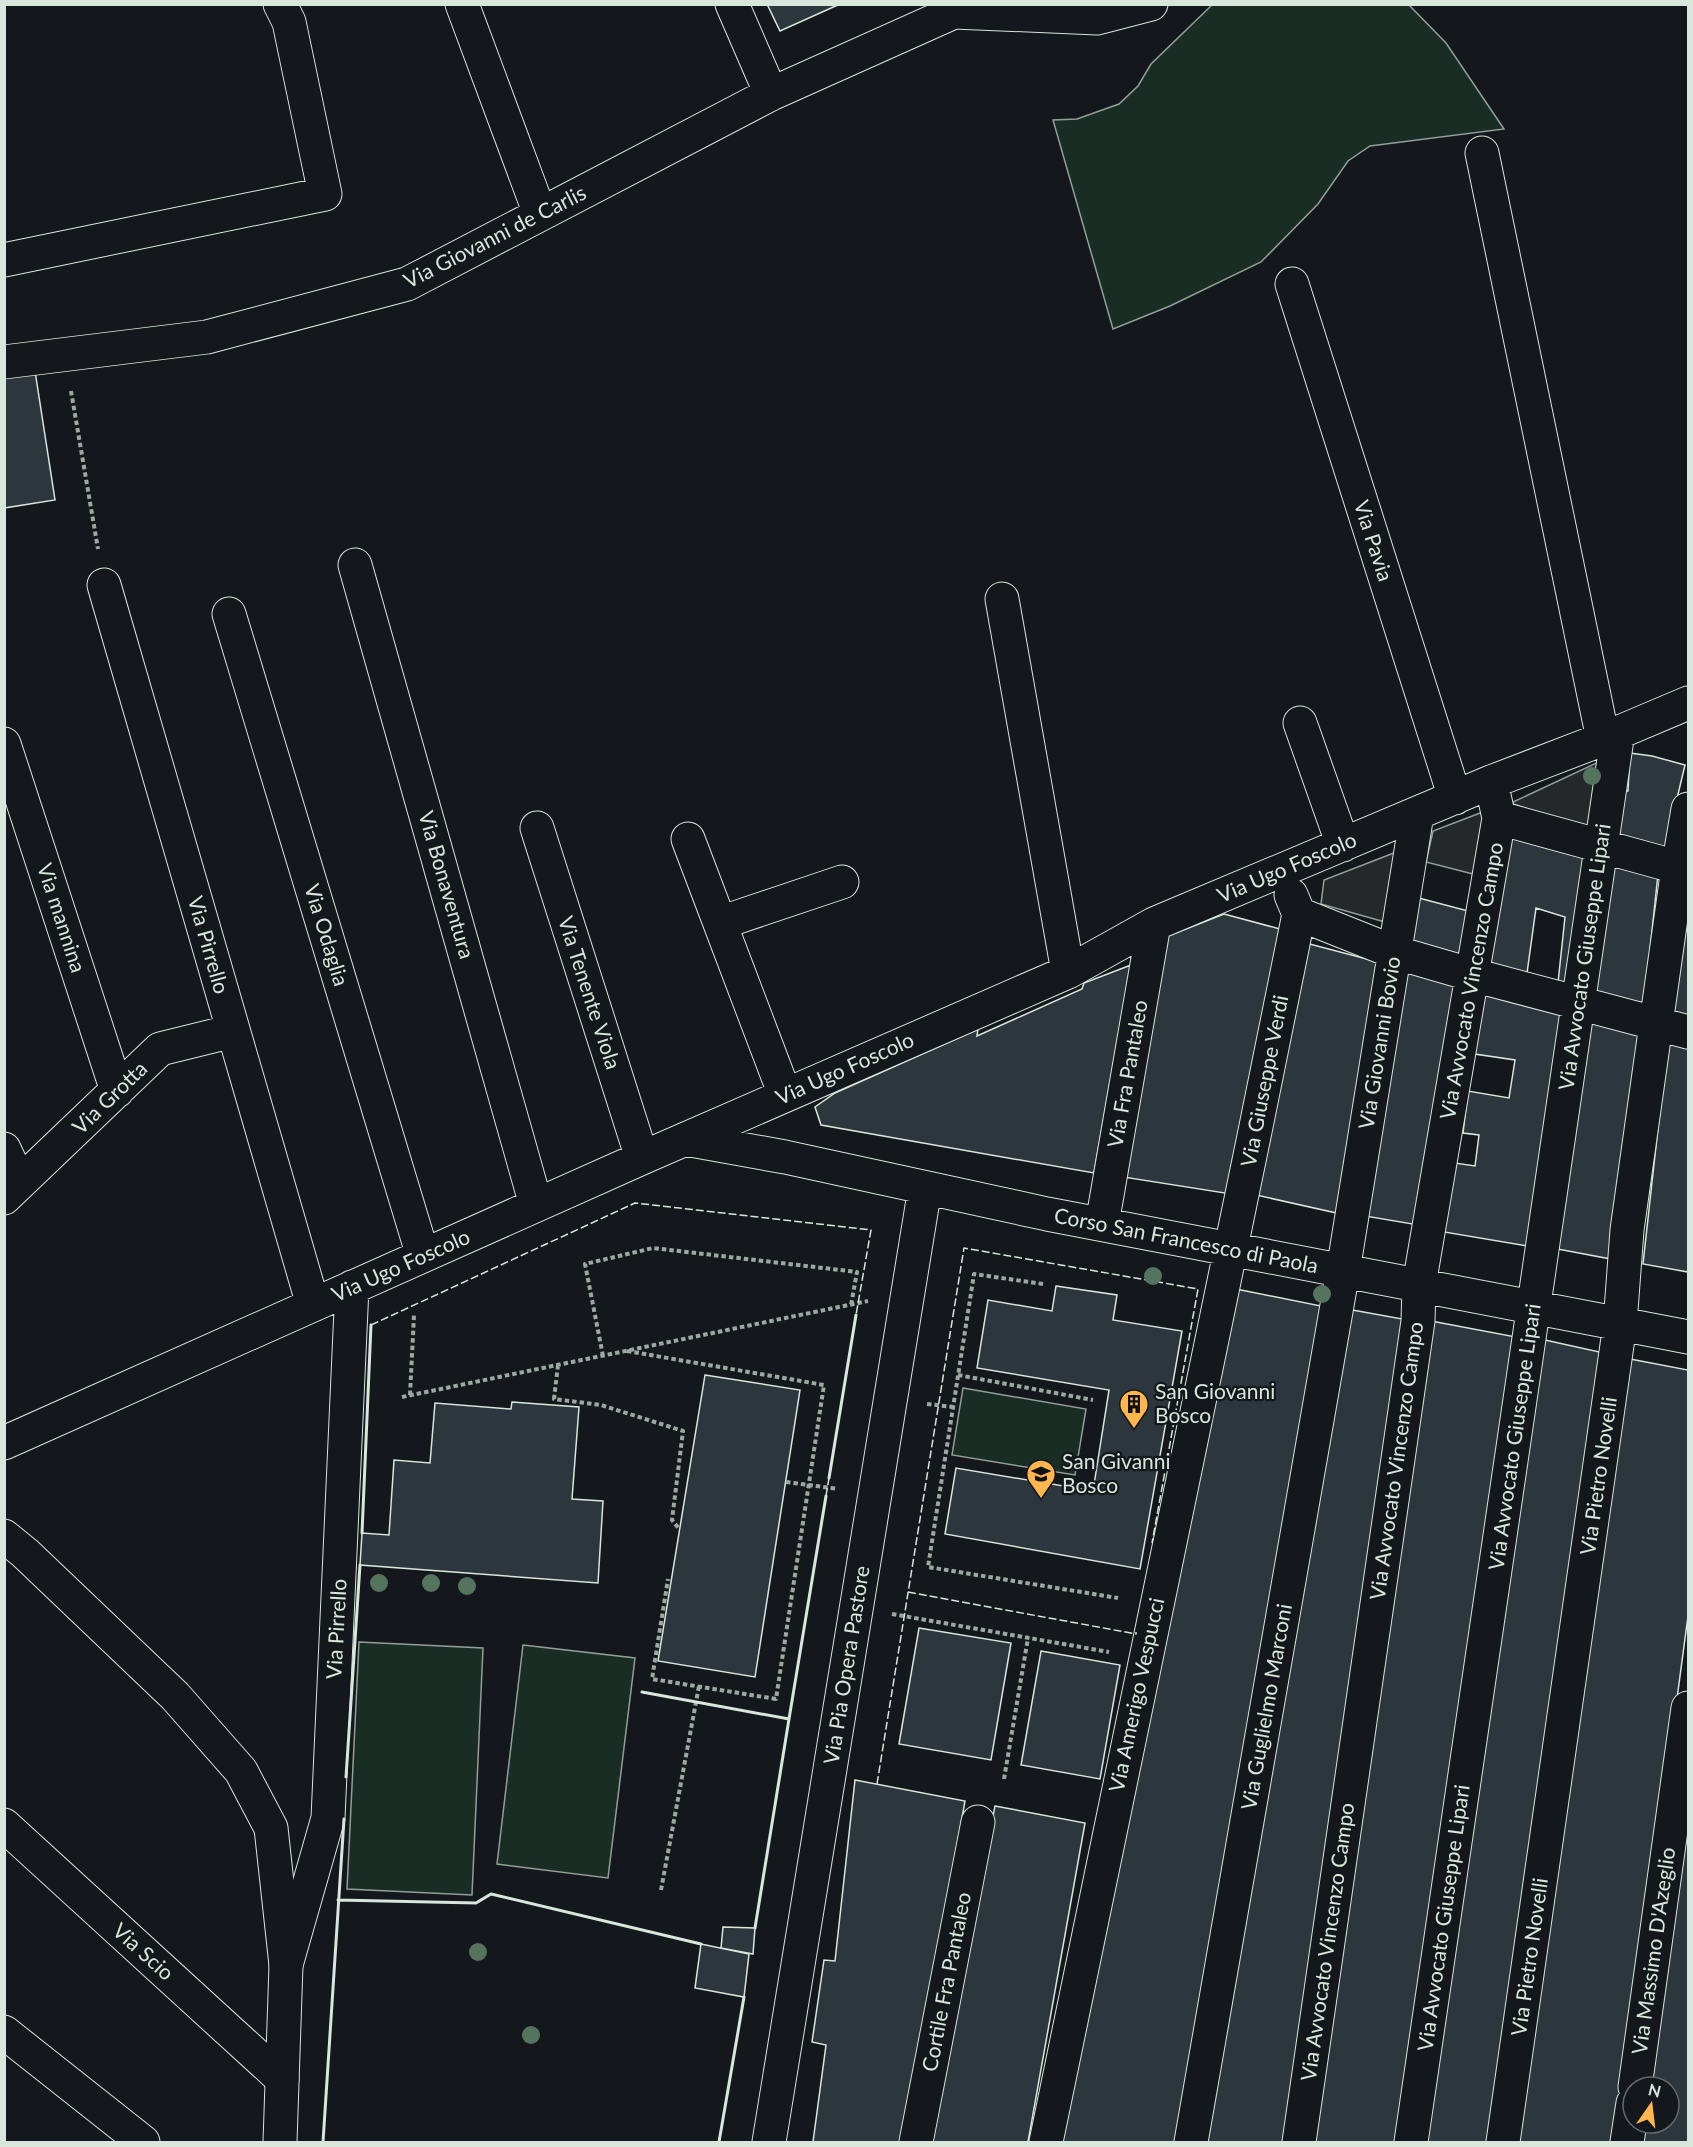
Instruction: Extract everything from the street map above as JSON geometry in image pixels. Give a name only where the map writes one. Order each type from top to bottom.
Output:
[{"type":"street","points":[[4,260],[325,194],[289,22],[280,4]]},
{"type":"street","points":[[462,4],[540,214]]},
{"type":"street","points":[[732,4],[771,94]]},
{"type":"street","name":"Via Giovanni de Carlis","points":[[4,362],[207,337],[407,284],[771,94],[954,12],[1097,18],[1151,4]]},
{"type":"street","points":[[1482,153],[1611,736]]},
{"type":"street","name":"Via Pavia","points":[[1292,284],[1455,798]]},
{"type":"street","name":"Via Bonaventura","points":[[355,565],[536,1205]]},
{"type":"street","name":"Via Pirrello","points":[[104,585],[313,1305]]},
{"type":"street","points":[[1002,599],[1068,972]]},
{"type":"street","name":"Via Odaglia","points":[[229,614],[423,1256]]},
{"type":"street","name":"Via Ugo Foscolo","points":[[4,1443],[642,1158],[1068,972],[1154,924],[1491,782],[1611,736],[1682,713]]},
{"type":"street","points":[[1300,723],[1343,845]]},
{"type":"street","name":"Via Avvocato Giuseppe Lipari","points":[[1411,2142],[1601,847],[1611,736]]},
{"type":"street","name":"Via mannina","points":[[4,744],[117,1091]]},
{"type":"street","name":"Via Avvocato Vincenzo Campo","points":[[1299,2142],[1418,1321],[1419,1285],[1499,818],[1491,782]]},
{"type":"street","name":"Via Pietro Novelli","points":[[1503,2142],[1620,1324],[1627,1230],[1655,1024],[1683,869],[1689,809]]},
{"type":"street","name":"Via Giovanni Bovio","points":[[1343,1271],[1417,814]]},
{"type":"street","points":[[1499,818],[1683,869]]},
{"type":"street","name":"Via Tenente Viola","points":[[537,828],[642,1158]]},
{"type":"street","points":[[688,839],[785,1095]]},
{"type":"street","points":[[1281,871],[1299,914],[1394,951],[1473,975],[1689,1032]]},
{"type":"street","points":[[720,923],[842,882]]},
{"type":"street","name":"Via Giuseppe Verdi","points":[[1232,1249],[1299,914]]},
{"type":"street","name":"Via Fra Pantaleo","points":[[1102,1224],[1154,924]]},
{"type":"street","name":"Via Grotta","points":[[12,1190],[160,1049],[233,1031]]},
{"type":"street","name":"Corso San Francesco di Paola","points":[[685,1139],[785,1157],[1102,1224],[1689,1337]]},
{"type":"street","points":[[4,1149],[12,1190]]},
{"type":"street","name":"Via Pia Opera Pastore","points":[[769,2142],[925,1188]]},
{"type":"street","name":"Via Amerigo Vespucci","points":[[1046,2142],[1147,1646],[1232,1249]]},
{"type":"street","name":"Via Guglielmo Marconi","points":[[1191,2142],[1343,1271]]},
{"type":"street","name":"Via Pirrello","points":[[286,1965],[328,1818],[352,1287]]},
{"type":"street","points":[[4,1536],[25,1553],[175,1696],[241,1772],[271,1828],[286,1965],[280,2142]]},
{"type":"street","name":"Via Massimo D'Azeglio","points":[[1637,2075],[1689,1708]]},
{"type":"street","name":"Cortile Fra Pantaleo","points":[[916,2142],[978,1822]]},
{"type":"street","name":"Via Scio","points":[[4,1825],[282,2079]]},
{"type":"street","points":[[4,2032],[143,2142]]},
{"type":"path","points":[[65,354],[104,585]]},
{"type":"path","points":[[603,1356],[585,1264],[653,1248],[857,1272],[851,1305]]},
{"type":"path","points":[[1043,1284],[974,1274],[928,1567],[1118,1598]]},
{"type":"path","points":[[402,1397],[907,1294]]},
{"type":"path","points":[[410,1395],[414,1315]]},
{"type":"path","points":[[627,1351],[824,1385],[776,1699],[652,1679],[668,1579]]},
{"type":"path","points":[[558,1365],[554,1399],[602,1406],[683,1431],[672,1520],[680,1530]]},
{"type":"path","points":[[958,1375],[1093,1400]]},
{"type":"path","points":[[938,1405],[953,1407]]},
{"type":"path","points":[[786,1482],[827,1487]]},
{"type":"path","points":[[904,1616],[1116,1653]]},
{"type":"path","points":[[1004,1779],[1028,1638]]},
{"type":"path","points":[[661,1890],[699,1686]]},
{"type":"green space","points":[[1212,5],[1409,5],[1446,43],[1504,129],[1370,146],[1348,161],[1318,204],[1261,262],[1170,306],[1113,329],[1053,120],[1077,119],[1119,104],[1138,86],[1151,64]]},
{"type":"green space","points":[[963,1388],[1086,1409],[1075,1475],[952,1455]]},
{"type":"green space","points":[[359,1642],[483,1648],[472,1895],[347,1889]]},
{"type":"green space","points":[[523,1645],[635,1658],[608,1878],[497,1864]]},
{"type":"shaded area","points":[[1603,760],[1589,830],[1511,803]]},
{"type":"shaded area","points":[[1488,810],[1477,875],[1426,862],[1433,831]]},
{"type":"shaded area","points":[[1399,851],[1385,922],[1321,904],[1324,880]]},
{"type":"building","points":[[767,4],[840,4],[780,31]]},
{"type":"building","points":[[35,371],[55,500],[4,508],[4,376]]},
{"type":"building","points":[[1630,753],[1685,765],[1665,849],[1612,838],[1619,791],[1628,791]]},
{"type":"building","points":[[1506,832],[1593,849],[1576,988],[1558,983],[1565,917],[1536,908],[1527,973],[1486,964]]},
{"type":"building","points":[[1606,862],[1658,874],[1644,1007],[1589,993]]},
{"type":"building","points":[[1415,897],[1472,912],[1466,959],[1407,945]]},
{"type":"building","points":[[1224,914],[1280,929],[1231,1194],[1123,1177],[1163,938]]},
{"type":"building","points":[[1688,916],[1688,1017],[1671,1012]]},
{"type":"building","points":[[1302,942],[1382,963],[1341,1214],[1256,1195]]},
{"type":"building","points":[[1401,964],[1459,982],[1424,1226],[1359,1215]]},
{"type":"building","points":[[1131,965],[1094,1173],[821,1125],[815,1107],[835,1093],[978,1029],[977,1036],[1082,989],[1084,983]]},
{"type":"building","points":[[1477,988],[1567,1011],[1533,1247],[1444,1232],[1455,1163],[1475,1166],[1479,1135],[1463,1133],[1468,1091],[1509,1098],[1515,1060],[1468,1053]]},
{"type":"building","points":[[1583,1015],[1642,1029],[1611,1259],[1552,1248]]},
{"type":"building","points":[[1668,1037],[1688,1043],[1688,1272],[1643,1264]]},
{"type":"building","name":"San Giovanni Bosco","points":[[1056,1286],[1117,1295],[1113,1320],[1182,1331],[1140,1569],[945,1534],[956,1468],[1093,1491],[1109,1390],[977,1368],[988,1300],[1052,1311]]},
{"type":"building","points":[[1236,1289],[1326,1307],[1176,2142],[1057,2142]]},
{"type":"building","points":[[1347,1309],[1408,1320],[1286,2142],[1201,2142]]},
{"type":"building","points":[[1431,1321],[1516,1337],[1401,2142],[1308,2142]]},
{"type":"building","points":[[1536,1338],[1604,1353],[1492,2142],[1417,2142]]},
{"type":"building","points":[[1625,1358],[1688,1370],[1688,1616],[1627,2075],[1621,2075],[1621,2119],[1618,2142],[1511,2142]]},
{"type":"building","points":[[705,1375],[800,1390],[755,1677],[658,1661]]},
{"type":"building","points":[[512,1402],[579,1407],[572,1499],[603,1501],[598,1583],[360,1565],[362,1533],[389,1535],[394,1460],[430,1463],[435,1403],[511,1409]]},
{"type":"building","points":[[919,1628],[1011,1643],[991,1760],[899,1744]]},
{"type":"building","points":[[1041,1651],[1120,1665],[1100,1779],[1021,1765]]},
{"type":"building","points":[[1688,1766],[1688,2142],[1635,2142],[1636,2135],[1681,2135],[1681,2075],[1645,2075]]},
{"type":"building","points":[[855,1780],[965,1801],[904,2142],[813,2142],[826,2045],[812,2042],[824,1960],[835,1961]]},
{"type":"building","points":[[995,1806],[1085,1823],[1028,2142],[927,2142]]},
{"type":"building","points":[[723,1927],[755,1928],[753,1954],[721,1948]]},
{"type":"building","points":[[701,1944],[749,1954],[744,1997],[695,1988]]},
{"type":"fence","points":[[371,1325],[635,1203],[871,1230],[856,1315]]},
{"type":"fence","points":[[877,1784],[964,1248],[1198,1289],[1152,1543]]},
{"type":"fence","points":[[826,1496],[829,1478]]},
{"type":"fence","points":[[908,1592],[1136,1634],[1136,1632]]},
{"type":"wall","points":[[829,1478],[856,1315]]},
{"type":"wall","points":[[362,1533],[371,1325]]},
{"type":"wall","points":[[642,1692],[789,1719],[826,1496]]},
{"type":"wall","points":[[346,1777],[360,1565]]},
{"type":"wall","points":[[755,1928],[789,1719]]},
{"type":"wall","points":[[323,2142],[344,1819]]},
{"type":"wall","points":[[338,1900],[476,1903],[491,1894],[701,1944]]},
{"type":"wall","points":[[719,2142],[744,1997]]},
{"type":"place","name":"San Giovanni Bosco","points":[[1134,1430]]},
{"type":"place","name":"San Givanni Bosco","points":[[1041,1500]]}]
